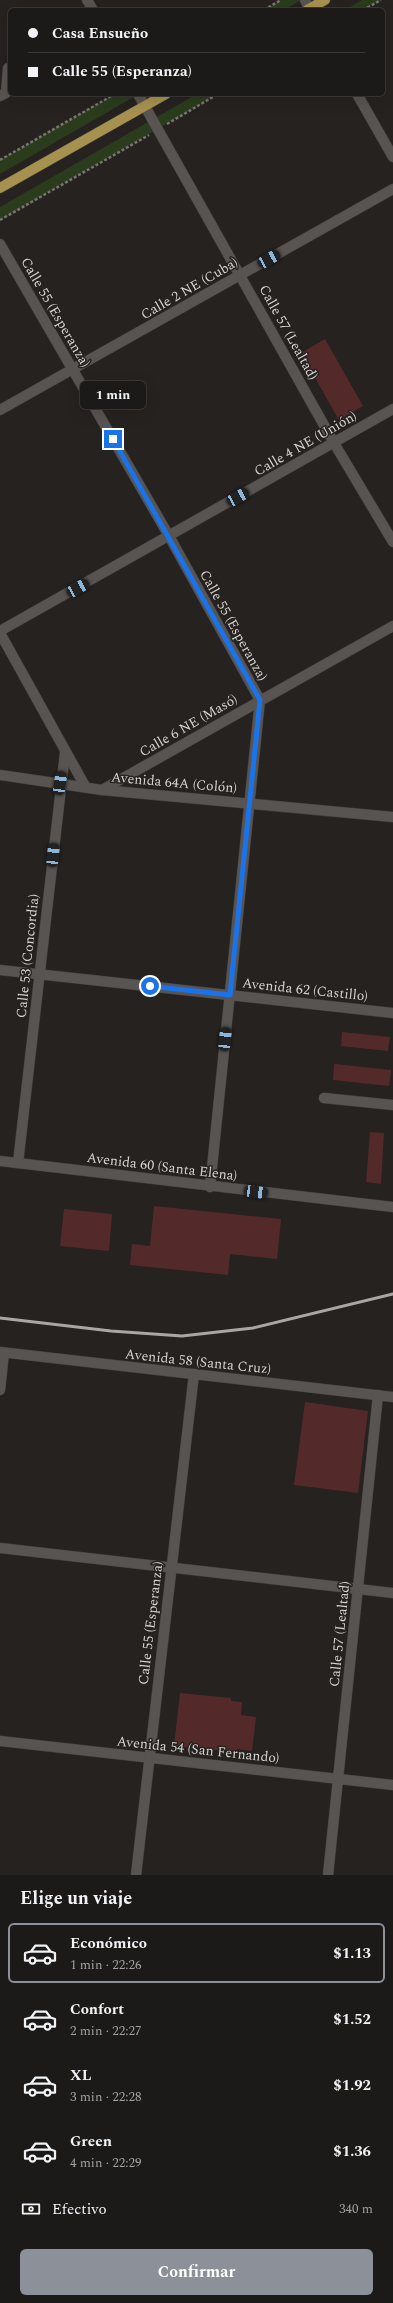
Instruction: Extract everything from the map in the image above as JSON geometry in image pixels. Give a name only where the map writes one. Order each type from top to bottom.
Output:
[{"type":"main road","points":[[308,7],[325,0]]},
{"type":"main road","points":[[0,188],[163,96]]},
{"type":"street","points":[[0,96],[6,93],[8,68]]},
{"type":"street","name":"Calle 57 (Lealtad)","points":[[139,96],[157,130],[241,274],[334,443],[393,542]]},
{"type":"street","points":[[359,96],[393,157]]},
{"type":"street","name":"Calle 2 NE (Cuba)","points":[[0,410],[393,190]]},
{"type":"street","name":"Calle 55 (Esperanza)","points":[[0,244],[169,536],[260,700],[210,1187]]},
{"type":"street","name":"Calle 4 NE (Unión)","points":[[0,632],[393,409]]},
{"type":"street","name":"Calle 6 NE (Masó)","points":[[102,790],[393,626]]},
{"type":"street","points":[[0,632],[65,753],[85,786]]},
{"type":"street","name":"Calle 53 (Concordia)","points":[[18,1163],[60,783],[65,753]]},
{"type":"street","name":"Avenida 64A (Colón)","points":[[0,775],[85,786],[102,790],[249,802],[393,817]]},
{"type":"street","name":"Avenida 62 (Castillo)","points":[[0,970],[393,1013]]},
{"type":"street","points":[[324,1098],[393,1105]]},
{"type":"street","name":"Avenida 60 (Santa Elena)","points":[[0,1161],[210,1187],[393,1207]]},
{"type":"street","points":[[0,1390],[2,1352]]},
{"type":"street","name":"Avenida 58 (Santa Cruz)","points":[[2,1352],[393,1397]]},
{"type":"street","name":"Calle 55 (Esperanza)","points":[[136,1875],[194,1374]]},
{"type":"street","name":"Calle 57 (Lealtad)","points":[[328,1875],[378,1395]]},
{"type":"street","points":[[0,1548],[393,1592]]},
{"type":"street","name":"Avenida 54 (San Fernando)","points":[[0,1741],[393,1785]]},
{"type":"path","points":[[267,8],[281,0]]},
{"type":"path","points":[[367,8],[381,0]]},
{"type":"path","points":[[0,160],[112,96]]},
{"type":"path","points":[[0,220],[215,96]]},
{"type":"green space","points":[[281,0],[301,0],[287,8],[267,8]]},
{"type":"green space","points":[[362,0],[381,0],[367,8],[348,8]]},
{"type":"green space","points":[[112,96],[136,96],[0,174],[0,160]]},
{"type":"green space","points":[[194,96],[215,96],[0,220],[0,207]]},
{"type":"building","points":[[325,339],[363,406],[339,420],[301,353]]},
{"type":"building","points":[[342,1032],[390,1037],[388,1051],[341,1046]]},
{"type":"building","points":[[334,1064],[391,1070],[389,1086],[333,1080]]},
{"type":"building","points":[[370,1132],[384,1133],[381,1184],[366,1182]]},
{"type":"building","points":[[154,1206],[281,1219],[277,1259],[230,1254],[228,1275],[130,1265],[132,1244],[150,1246]]},
{"type":"building","points":[[64,1209],[112,1214],[109,1251],[60,1246]]},
{"type":"building","points":[[305,1402],[368,1411],[358,1493],[294,1485]]},
{"type":"building","points":[[180,1693],[231,1698],[231,1701],[242,1702],[241,1715],[256,1717],[252,1751],[237,1749],[237,1754],[226,1753],[226,1751],[174,1746]]},
{"type":"railway","points":[[0,1318],[111,1331],[182,1336],[253,1328],[393,1294]]},
{"type":"route","points":[[113,439],[260,700],[230,995],[150,986]]}]
